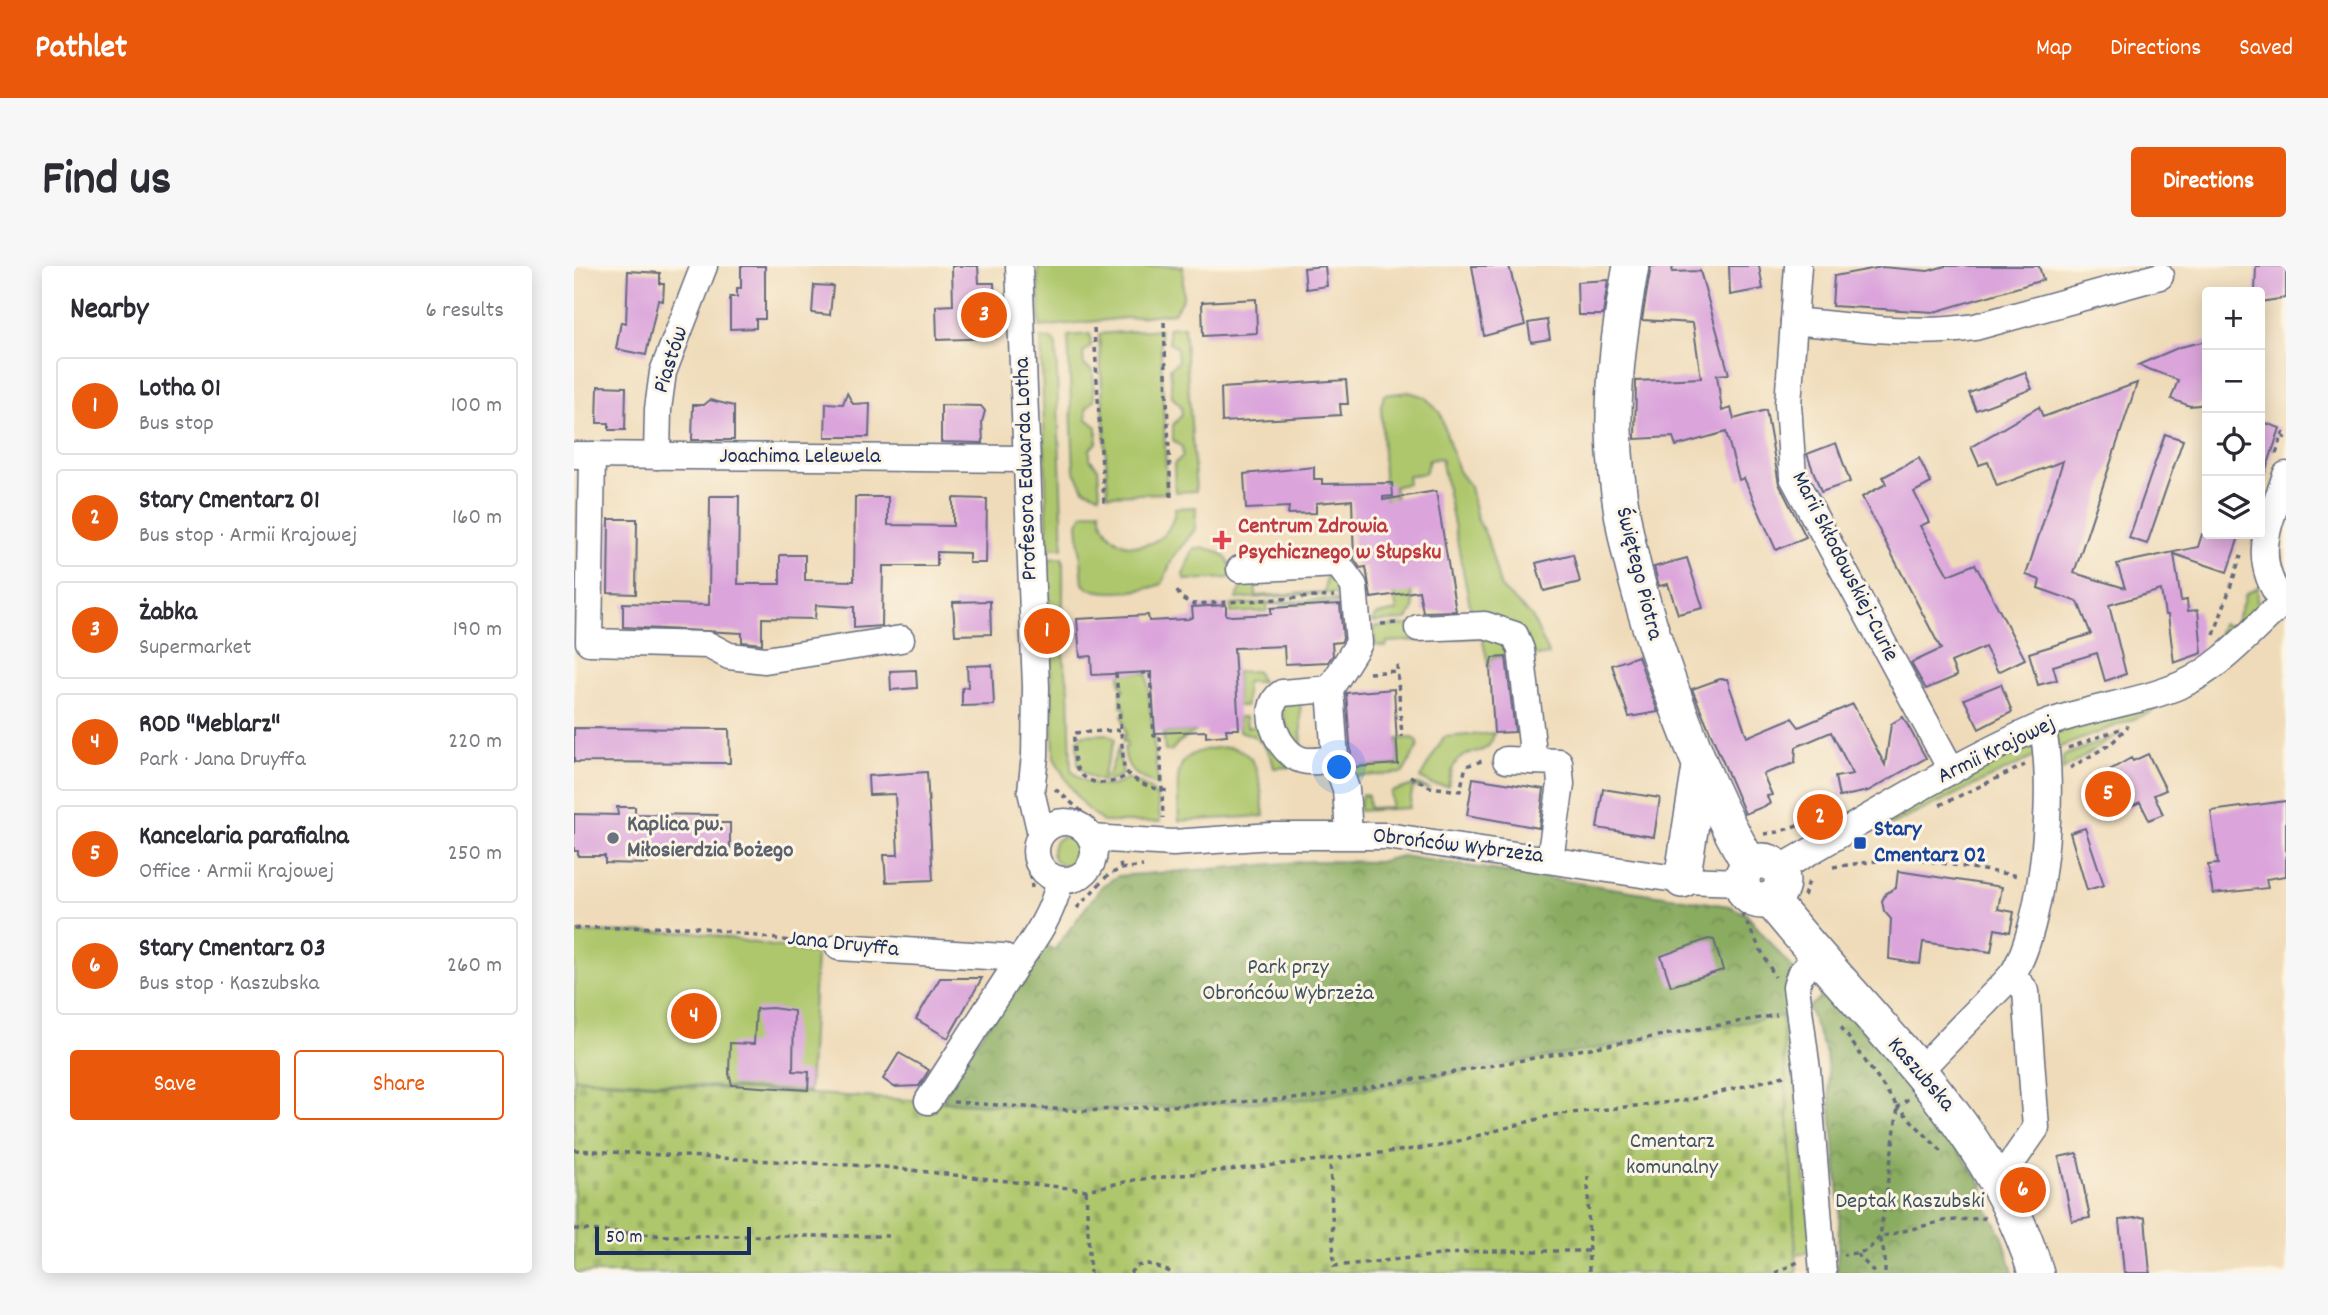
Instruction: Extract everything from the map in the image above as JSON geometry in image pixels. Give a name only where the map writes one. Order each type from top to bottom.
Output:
[{"type":"main road","name":"Świętego Piotra","points":[[1630,266],[1615,367],[1614,431],[1618,491],[1634,574],[1656,648],[1715,803],[1776,882]]},
{"type":"main road","points":[[1682,880],[1700,767]]},
{"type":"main road","name":"Kaszubska","points":[[1776,882],[1817,957],[1960,1121],[1999,1181],[2027,1243],[2036,1273]]},
{"type":"street","name":"Piastów","points":[[657,456],[657,409],[663,372],[704,266]]},
{"type":"street","name":"Profesora Edwarda Lotha","points":[[1019,266],[1035,756],[1051,828]]},
{"type":"street","name":"Marii Skłodowskiej-Curie","points":[[1798,266],[1788,404],[1793,477],[1952,771]]},
{"type":"street","points":[[1794,321],[1909,332],[1944,332],[1975,327],[2160,276]]},
{"type":"street","name":"Joachima Lelewela","points":[[583,455],[1026,459]]},
{"type":"street","points":[[583,455],[589,642],[708,645],[729,656],[765,660],[901,639]]},
{"type":"street","points":[[2285,601],[2267,575],[2263,550],[2286,475]]},
{"type":"street","points":[[1236,581],[1338,564],[1354,586],[1359,643],[1330,690],[1335,758],[1346,789],[1349,834]]},
{"type":"street","name":"Armii Krajowej","points":[[1776,882],[1952,771],[2042,726],[2161,692],[2197,677],[2231,652],[2285,601]]},
{"type":"street","points":[[1418,628],[1485,625],[1515,635],[1521,650],[1534,761]]},
{"type":"street","points":[[1330,690],[1282,693],[1276,696],[1270,710],[1279,737],[1293,755],[1302,760],[1335,758]]},
{"type":"street","points":[[1922,1078],[2012,975],[2025,952],[2036,912],[2048,765],[2042,726]]},
{"type":"street","points":[[1506,760],[1559,762],[1561,784],[1549,859]]},
{"type":"street","points":[[1079,825],[1090,839],[1080,876],[1060,880],[1043,870],[1038,862],[1036,852],[1051,828],[1079,825]]},
{"type":"street","name":"Obrońców Wybrzeża","points":[[1090,839],[1168,835],[1349,834],[1451,844],[1682,880],[1776,882]]},
{"type":"street","points":[[936,1101],[1018,962],[1042,928],[1055,901],[1060,880]]},
{"type":"street","name":"Jana Druyffa","points":[[839,947],[1004,957],[1018,962]]},
{"type":"street","points":[[1817,957],[1800,974],[1796,987],[1807,1070],[1823,1273]]},
{"type":"street","points":[[1999,1181],[2036,1128],[2026,991],[2012,975]]},
{"type":"path","points":[[1164,322],[1171,500]]},
{"type":"path","points":[[1094,328],[1104,503]]},
{"type":"path","points":[[2282,436],[2286,427]]},
{"type":"path","points":[[2211,642],[2245,546]]},
{"type":"path","points":[[1232,602],[1236,581]]},
{"type":"path","points":[[1177,591],[1181,598],[1190,604],[1335,596],[1343,600],[1356,614],[1412,623],[1418,628]]},
{"type":"path","points":[[1397,665],[1402,737]]},
{"type":"path","points":[[1116,673],[1121,758],[1128,774],[1170,791]]},
{"type":"path","points":[[1141,673],[1150,673],[1153,736],[1160,735],[1162,790],[1168,835]]},
{"type":"path","points":[[1935,808],[2048,765],[2138,722]]},
{"type":"path","points":[[2048,765],[2067,770],[2112,744],[2126,727]]},
{"type":"path","points":[[1120,730],[1074,733],[1075,764],[1090,780],[1102,784],[1119,780],[1128,774]]},
{"type":"path","points":[[1410,776],[1430,786],[1460,791],[1466,766],[1486,760],[1506,760]]},
{"type":"path","points":[[1055,789],[1090,839]]},
{"type":"path","points":[[1820,868],[1905,857],[2039,879]]},
{"type":"path","points":[[1827,863],[1833,859]]},
{"type":"path","points":[[1121,869],[1146,866]]},
{"type":"path","name":"Jana Druyffa","points":[[574,928],[698,927],[839,947]]},
{"type":"path","points":[[936,1101],[1083,1111],[1308,1098],[1800,1011]]},
{"type":"path","points":[[574,1150],[884,1167],[1086,1191],[1135,1180],[1440,1146],[1553,1115],[1689,1100],[1807,1070]]},
{"type":"path","points":[[1922,1078],[1898,1107],[1944,1154]]},
{"type":"path","points":[[1330,1159],[1333,1273]]},
{"type":"path","points":[[1588,1177],[1589,1273]]},
{"type":"path","points":[[1086,1191],[1090,1273]]},
{"type":"path","points":[[1885,1273],[1880,1237],[1943,1221],[1998,1217]]},
{"type":"path","points":[[574,1229],[668,1236],[890,1237]]},
{"type":"path","points":[[1334,1266],[1479,1251],[1588,1251]]},
{"type":"path","points":[[1857,1254],[1875,1273]]},
{"type":"path","points":[[1130,1273],[1136,1266],[1149,1264],[1173,1273]]},
{"type":"green space","points":[[1183,266],[1183,298],[1174,313],[1040,327],[1038,267]]},
{"type":"green space","points":[[1184,327],[1196,491],[1175,492],[1174,464],[1183,456],[1182,447],[1173,440],[1173,425],[1182,415],[1181,406],[1172,397],[1170,368],[1178,362],[1177,348],[1169,342],[1168,328]]},
{"type":"green space","points":[[1160,329],[1167,493],[1108,495],[1099,334]]},
{"type":"green space","points":[[1090,334],[1091,346],[1083,353],[1084,365],[1093,371],[1094,400],[1086,409],[1087,419],[1097,427],[1097,443],[1090,449],[1090,459],[1098,468],[1100,495],[1084,489],[1074,470],[1068,336]]},
{"type":"green space","points":[[1041,338],[1053,340],[1056,346],[1063,548],[1048,548]]},
{"type":"green space","points":[[1409,392],[1425,397],[1440,413],[1458,471],[1470,487],[1477,518],[1487,538],[1501,588],[1532,617],[1549,655],[1531,656],[1471,611],[1441,458],[1429,460],[1425,473],[1407,476],[1408,483],[1394,487],[1414,609],[1406,620],[1372,622],[1377,615],[1397,611],[1388,567],[1381,406],[1384,395]]},
{"type":"green space","points":[[1196,507],[1195,530],[1173,557],[1162,584],[1133,591],[1110,592],[1099,591],[1083,584],[1078,523],[1083,514],[1100,510],[1105,526],[1113,538],[1138,546],[1163,536],[1171,524],[1175,508]]},
{"type":"green space","points":[[1204,548],[1220,553],[1227,559],[1232,574],[1229,578],[1185,580],[1183,575],[1193,550]]},
{"type":"green space","points":[[1063,558],[1063,655],[1069,689],[1071,769],[1082,780],[1090,783],[1106,786],[1127,778],[1149,789],[1158,803],[1160,822],[1103,822],[1084,806],[1054,758],[1050,642],[1056,641],[1056,622],[1050,621],[1048,559]]},
{"type":"green space","points":[[1326,576],[1340,583],[1345,598],[1333,593],[1236,599],[1243,585],[1255,581],[1256,596],[1325,592]]},
{"type":"green space","points":[[2258,587],[2257,610],[2212,654],[2222,624],[2234,627],[2246,594]]},
{"type":"green space","points":[[1333,599],[1342,603],[1267,604],[1267,611],[1231,613],[1231,605]]},
{"type":"green space","points":[[1409,625],[1500,635],[1512,656],[1492,658],[1492,668],[1489,668],[1482,637],[1387,642],[1386,647],[1375,645],[1374,627]]},
{"type":"green space","points":[[1256,671],[1262,682],[1246,682],[1246,706],[1237,706],[1236,672]]},
{"type":"green space","points":[[1120,673],[1147,674],[1158,786],[1134,772],[1125,756],[1124,748],[1127,747],[1126,741],[1123,742],[1123,736],[1126,735],[1122,714],[1125,714],[1125,708],[1121,707],[1121,691],[1124,690],[1120,685]]},
{"type":"green space","points":[[1300,699],[1302,754],[1296,749],[1281,710],[1283,705]]},
{"type":"green space","points":[[2158,703],[2158,708],[2149,713],[2055,749],[2052,734]]},
{"type":"green space","points":[[1238,717],[1246,717],[1247,727],[1269,727],[1291,767],[1274,768],[1270,754],[1262,743],[1239,731]]},
{"type":"green space","points":[[1196,731],[1171,751],[1165,751],[1163,733]]},
{"type":"green space","points":[[1494,733],[1491,743],[1485,748],[1457,761],[1448,786],[1431,784],[1420,778],[1444,737]]},
{"type":"green space","points":[[1107,734],[1115,739],[1102,777],[1109,774],[1118,749],[1123,773],[1106,781],[1093,778],[1078,765],[1077,741],[1082,735]]},
{"type":"green space","points":[[2116,736],[2063,770],[2063,756]]},
{"type":"green space","points":[[1412,738],[1418,741],[1418,746],[1403,773],[1348,777],[1344,759],[1350,758],[1351,767],[1398,764],[1397,739]]},
{"type":"green space","points":[[2033,740],[2040,754],[1885,828],[1881,821]]},
{"type":"green space","points":[[1229,747],[1248,756],[1254,764],[1260,783],[1264,816],[1179,821],[1178,776],[1181,766],[1187,758],[1196,753]]},
{"type":"green space","points":[[1416,784],[1430,789],[1413,787],[1409,808],[1359,811],[1362,794],[1368,796],[1369,808],[1391,807],[1391,792]]},
{"type":"green space","points":[[1066,837],[1076,841],[1080,851],[1076,861],[1066,865],[1056,861],[1052,851],[1056,841]]},
{"type":"green space","name":"Park przy Obrońców Wybrzeża","points":[[1401,856],[1729,906],[1746,914],[1797,974],[1797,1014],[1309,1099],[1083,1111],[943,1101],[959,1066],[1046,945],[1054,950],[1102,886],[1118,876],[1313,861],[1378,862]]},
{"type":"green space","points":[[694,932],[816,954],[809,1092],[574,1078],[574,933]]},
{"type":"green space","name":"Deptak Kaszubski","points":[[1828,992],[1898,1069],[1984,1186],[1984,1203],[2002,1235],[2013,1273],[1837,1273],[1840,1207],[1826,1054],[1808,1007]]},
{"type":"green space","points":[[1788,1015],[1813,1252],[1796,1254],[1782,1016]]},
{"type":"green space","name":"Cmentarz komunalny","points":[[1782,1016],[1797,1273],[574,1273],[574,1079],[1083,1111],[1309,1099]]},
{"type":"building","points":[[741,266],[765,266],[765,319],[756,319],[756,328],[730,329],[730,297],[737,297],[737,288],[741,288]]},
{"type":"building","points":[[952,266],[978,266],[979,283],[994,283],[996,338],[937,340],[936,306],[953,305]]},
{"type":"building","points":[[1325,266],[1327,286],[1306,289],[1304,268]]},
{"type":"building","points":[[1472,266],[1509,266],[1525,325],[1484,336]]},
{"type":"building","points":[[1651,266],[1673,266],[1672,272],[1700,271],[1729,374],[1717,375],[1722,411],[1731,408],[1734,419],[1766,410],[1779,484],[1806,537],[1776,550],[1744,478],[1739,480],[1726,432],[1676,446],[1673,437],[1635,439],[1636,381],[1701,378],[1693,323],[1642,320]]},
{"type":"building","points":[[1729,266],[1759,266],[1763,289],[1730,295]]},
{"type":"building","points":[[1945,266],[2039,266],[2043,280],[1934,312],[1832,306],[1834,276],[1882,267],[1928,271]]},
{"type":"building","points":[[2256,266],[2286,266],[2286,298],[2265,301],[2265,287],[2255,287]]},
{"type":"building","points":[[628,271],[660,273],[660,284],[664,284],[663,301],[658,300],[646,355],[616,349],[621,322],[626,323]]},
{"type":"building","points":[[1608,280],[1603,315],[1578,315],[1577,282]]},
{"type":"building","points":[[814,285],[833,286],[830,315],[812,313]]},
{"type":"building","points":[[1256,299],[1257,333],[1203,336],[1202,302]]},
{"type":"building","points":[[1547,320],[1550,339],[1531,342],[1528,323]]},
{"type":"building","points":[[2202,342],[2202,405],[2190,406],[2171,399],[2178,380],[2138,365],[2180,347]]},
{"type":"building","points":[[2025,372],[2032,389],[1976,410],[1969,393]]},
{"type":"building","points":[[1346,380],[1348,404],[1340,404],[1341,415],[1222,422],[1221,388]]},
{"type":"building","points":[[2137,383],[2074,573],[2125,588],[2117,564],[2198,547],[2202,534],[2202,539],[2238,539],[2227,572],[2174,554],[2181,601],[2187,600],[2188,611],[2198,610],[2202,653],[2174,663],[2168,615],[2165,615],[2161,590],[2109,605],[2126,674],[2105,681],[2097,653],[2053,666],[2057,680],[2038,685],[2029,653],[2091,634],[2078,602],[2038,588],[2040,580],[2026,575],[2063,461],[1997,486],[1988,462],[1979,465],[1971,447],[2039,407],[2043,417]]},
{"type":"building","points":[[598,386],[626,387],[625,430],[609,430],[609,423],[597,423]]},
{"type":"building","points":[[847,393],[853,404],[870,403],[869,437],[825,437],[826,403],[843,404]]},
{"type":"building","points":[[710,400],[734,406],[734,440],[692,440],[693,405],[704,405]]},
{"type":"building","points":[[941,405],[981,406],[985,411],[982,422],[983,443],[941,442]]},
{"type":"building","points":[[2265,423],[2280,428],[2265,473]]},
{"type":"building","points":[[2165,434],[2183,440],[2147,544],[2129,538]]},
{"type":"building","points":[[1836,443],[1850,482],[1821,492],[1807,454]]},
{"type":"building","points":[[1919,458],[1931,483],[1914,492],[1929,522],[1920,526],[1948,575],[1975,564],[2025,659],[1998,672],[1985,647],[1951,662],[1957,676],[1926,689],[1911,663],[1941,649],[1862,497],[1886,484],[1883,477]]},
{"type":"building","points":[[1314,467],[1314,479],[1322,479],[1322,484],[1392,483],[1393,496],[1383,497],[1383,500],[1436,491],[1456,611],[1423,612],[1419,591],[1371,598],[1366,567],[1360,568],[1354,559],[1352,500],[1316,503],[1316,513],[1288,514],[1289,507],[1246,509],[1244,474]]},
{"type":"building","points":[[710,496],[739,496],[738,584],[780,584],[780,555],[805,555],[805,580],[854,581],[855,497],[888,497],[888,525],[953,526],[953,498],[987,499],[986,563],[969,563],[969,553],[937,552],[937,566],[883,566],[882,626],[854,628],[854,607],[816,605],[815,619],[762,618],[762,644],[742,642],[742,633],[623,627],[623,603],[709,605]]},
{"type":"building","points":[[609,519],[637,519],[636,594],[608,593]]},
{"type":"building","points":[[1573,554],[1580,582],[1544,591],[1536,563]]},
{"type":"building","points":[[1687,558],[1703,608],[1678,614],[1668,584],[1659,586],[1654,567]]},
{"type":"building","points":[[990,601],[991,634],[955,635],[953,602]]},
{"type":"building","points":[[1340,604],[1343,639],[1341,642],[1332,643],[1333,655],[1328,662],[1285,664],[1284,646],[1234,648],[1239,729],[1226,729],[1227,735],[1206,737],[1206,731],[1155,733],[1151,672],[1092,675],[1091,656],[1080,657],[1077,619],[1148,615],[1149,621],[1188,619],[1193,617],[1192,607],[1226,605],[1226,615],[1232,616],[1271,614],[1271,608]]},
{"type":"building","points":[[1638,656],[1658,712],[1629,717],[1612,665]]},
{"type":"building","points":[[1506,657],[1515,732],[1494,733],[1490,668],[1492,658]]},
{"type":"building","points":[[992,665],[994,705],[962,706],[962,688],[968,687],[967,666]]},
{"type":"building","points":[[916,670],[917,688],[891,690],[890,671]]},
{"type":"building","points":[[1727,679],[1747,737],[1792,718],[1799,727],[1853,704],[1885,765],[1891,724],[1903,717],[1926,758],[1868,791],[1839,797],[1835,777],[1853,774],[1831,732],[1796,747],[1795,763],[1763,774],[1772,795],[1767,796],[1770,804],[1745,814],[1692,689]]},
{"type":"building","points":[[2001,684],[2012,712],[1979,729],[1964,699]]},
{"type":"building","points":[[1394,689],[1398,764],[1355,767],[1351,755],[1346,693]]},
{"type":"building","points":[[574,728],[729,729],[730,763],[574,762]]},
{"type":"building","points":[[2148,754],[2166,790],[2154,795],[2163,814],[2149,820],[2140,802],[2104,819],[2087,783],[2131,758],[2133,761]]},
{"type":"building","points":[[927,772],[933,880],[886,882],[884,855],[898,855],[895,794],[869,795],[868,776]]},
{"type":"building","points":[[1473,778],[1544,789],[1539,828],[1467,815]]},
{"type":"building","points":[[1603,789],[1660,798],[1654,837],[1597,828]]},
{"type":"building","points":[[2286,801],[2286,876],[2266,879],[2268,888],[2213,894],[2208,865],[2218,864],[2211,811]]},
{"type":"building","points":[[617,807],[635,807],[635,814],[717,815],[717,823],[730,823],[730,848],[717,848],[717,856],[648,856],[648,864],[605,863],[605,856],[578,856],[578,851],[574,851],[574,814],[618,815]]},
{"type":"building","points":[[2085,828],[2104,885],[2087,890],[2070,833]]},
{"type":"building","points":[[1898,871],[2002,887],[1998,909],[2014,912],[2010,932],[1995,929],[1991,952],[1923,942],[1920,964],[1889,959],[1891,919],[1884,911],[1882,901],[1886,893],[1896,888]]},
{"type":"building","points":[[1708,939],[1714,940],[1723,970],[1671,986],[1661,956]]},
{"type":"building","points":[[940,978],[982,978],[948,1038],[916,1019]]},
{"type":"building","points":[[756,1009],[794,1011],[793,1071],[809,1072],[808,1090],[732,1085],[729,1074],[730,1043],[754,1044]]},
{"type":"building","points":[[899,1053],[929,1070],[919,1086],[894,1087],[883,1079]]},
{"type":"building","points":[[2077,1153],[2090,1218],[2072,1221],[2059,1157]]},
{"type":"building","points":[[2145,1218],[2150,1273],[2124,1273],[2119,1220]]},
{"type":"place","name":"Żabka","points":[[984,315]]},
{"type":"place","name":"Centrum Zdrowia Psychicznego w Słupsku","points":[[1222,540]]},
{"type":"place","name":"Lotha 01","points":[[1047,631]]},
{"type":"place","name":"Kancelaria parafialna","points":[[2108,794]]},
{"type":"place","name":"Stary Cmentarz 01","points":[[1820,817]]},
{"type":"place","name":"Kaplica pw. Miłosierdzia Bożego","points":[[613,838]]},
{"type":"place","name":"Stary Cmentarz 02","points":[[1860,843]]},
{"type":"place","name":"ROD \"Meblarz\"","points":[[694,1016]]},
{"type":"place","name":"Stary Cmentarz 03","points":[[2023,1190]]}]
